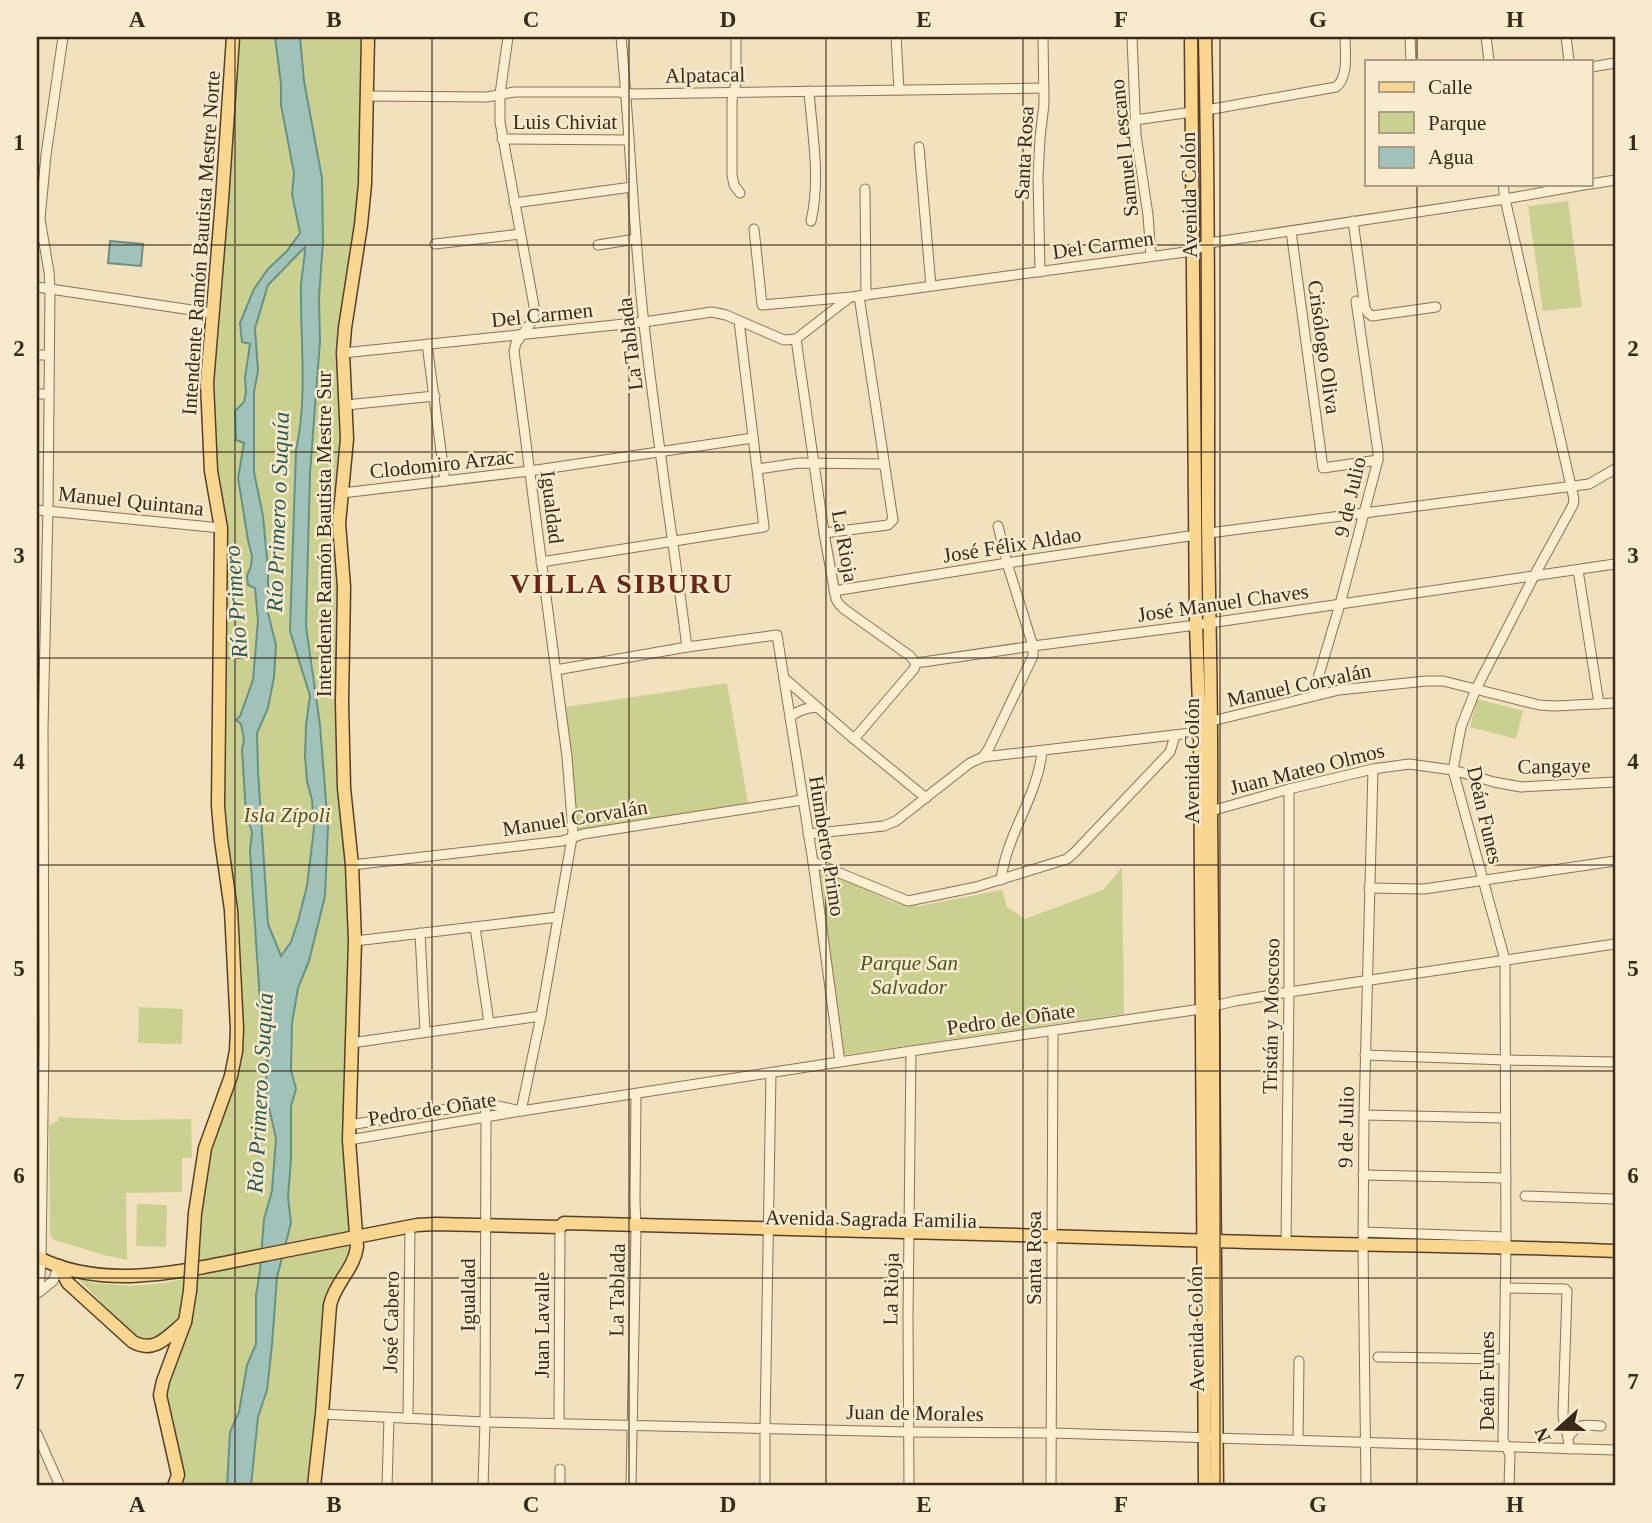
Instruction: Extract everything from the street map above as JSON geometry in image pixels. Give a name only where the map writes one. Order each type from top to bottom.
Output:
[{"type":"main road","name":"Intendente Ramón Bautista Mestre Norte","points":[[174,1486],[178,1475],[160,1395],[185,1322],[190,1292],[195,1213],[205,1148],[231,1076],[237,1029],[231,909],[218,806],[221,528],[208,441],[207,383],[233,37]]},
{"type":"main road","name":"Intendente Ramón Bautista Mestre Sur","points":[[314,1486],[330,1304],[332,1295],[354,1261],[357,1247],[349,1140],[355,942],[352,865],[344,788],[344,577],[339,523],[347,439],[343,353],[365,184],[368,37]]},
{"type":"main road","name":"Avenida Colón","points":[[1191,37],[1193,251],[1202,534],[1200,733],[1207,1007],[1211,1438],[1217,1486]]},
{"type":"main road","name":"Avenida Colón","points":[[1202,534],[1209,243],[1205,37]]},
{"type":"main road","name":"Avenida Colón","points":[[1203,624],[1212,721],[1207,1007]]},
{"type":"main road","name":"Avenida Sagrada Familia","points":[[59,1266],[89,1273],[152,1275],[425,1224],[560,1227],[564,1223],[636,1228],[909,1236],[1286,1243],[1363,1238],[1506,1242],[1615,1251]]},
{"type":"main road","points":[[39,1258],[59,1266],[68,1283],[133,1342],[141,1346],[153,1346],[161,1342],[185,1322]]},
{"type":"main road","name":"Avenida Colón","points":[[1205,1486],[1211,1438]]},
{"type":"street","points":[[38,1293],[41,1042],[40,727],[48,510],[50,288],[40,219],[41,155],[63,37]]},
{"type":"street","name":"Igualdad","points":[[508,37],[500,94],[500,122],[534,306],[533,320],[516,343],[514,351],[567,757],[573,837],[521,1111]]},
{"type":"street","name":"La Tablada","points":[[621,37],[644,322],[687,646]]},
{"type":"street","points":[[736,37],[736,83],[732,100],[733,175],[734,186],[740,193]]},
{"type":"street","points":[[896,37],[899,90]]},
{"type":"street","name":"Santa Rosa","points":[[1040,272],[1038,176],[1044,88],[1043,37]]},
{"type":"street","name":"Samuel Lescano","points":[[1132,37],[1135,120],[1151,256]]},
{"type":"street","points":[[1207,110],[1336,87],[1342,83],[1344,74],[1345,37]]},
{"type":"street","points":[[1410,37],[1411,60]]},
{"type":"street","points":[[1486,37],[1489,60]]},
{"type":"street","points":[[1566,37],[1569,60]]},
{"type":"street","points":[[1592,67],[1615,63]]},
{"type":"street","name":"Alpatacal","points":[[367,96],[487,97],[514,92],[632,94],[1044,88]]},
{"type":"street","points":[[809,91],[816,186],[811,221]]},
{"type":"street","points":[[1135,120],[1192,112]]},
{"type":"street","name":"Luis Chiviat","points":[[502,139],[629,139]]},
{"type":"street","points":[[919,147],[931,286]]},
{"type":"street","points":[[1592,183],[1615,180]]},
{"type":"street","name":"Deán Funes","points":[[1503,186],[1571,486],[1573,505],[1476,689],[1461,727],[1453,770],[1504,960],[1506,1242],[1503,1439],[1510,1455],[1509,1486]]},
{"type":"street","points":[[1209,243],[1576,186]]},
{"type":"street","points":[[514,203],[632,187]]},
{"type":"street","points":[[824,533],[888,525],[893,520],[858,296],[865,189]]},
{"type":"street","points":[[1353,222],[1367,313],[1372,316],[1436,307]]},
{"type":"street","name":"Del Carmen","points":[[754,229],[762,305],[858,296],[1193,251],[1209,243]]},
{"type":"street","name":"Crisólogo Oliva","points":[[1291,231],[1323,468],[1378,460]]},
{"type":"street","points":[[435,244],[520,234]]},
{"type":"street","points":[[598,244],[636,239]]},
{"type":"street","points":[[37,287],[212,313]]},
{"type":"street","points":[[796,340],[858,296]]},
{"type":"street","name":"9 de Julio","points":[[1313,695],[1378,460],[1356,301]]},
{"type":"street","name":"Del Carmen","points":[[343,353],[644,322],[712,312],[784,340],[796,340]]},
{"type":"street","points":[[541,562],[764,527],[739,321]]},
{"type":"street","name":"La Rioja","points":[[796,340],[834,591],[844,609],[916,663]]},
{"type":"street","points":[[428,344],[445,481]]},
{"type":"street","points":[[37,355],[49,355]]},
{"type":"street","points":[[37,394],[48,394]]},
{"type":"street","points":[[346,405],[435,396]]},
{"type":"street","name":"Clodomiro Arzac","points":[[342,493],[530,471],[753,438]]},
{"type":"street","points":[[758,470],[814,462],[884,464]]},
{"type":"street","name":"José Félix Aldao","points":[[834,591],[1202,534],[1588,484],[1615,469]]},
{"type":"street","name":"Manuel Quintana","points":[[37,510],[221,528]]},
{"type":"street","points":[[983,757],[1032,662],[1033,646],[998,526]]},
{"type":"street","name":"José Manuel Chaves","points":[[916,663],[1615,565]]},
{"type":"street","points":[[1578,570],[1599,704]]},
{"type":"street","name":"Humberto Primo","points":[[687,646],[777,635],[813,862],[840,1062]]},
{"type":"street","points":[[556,670],[687,646]]},
{"type":"street","points":[[854,739],[914,669],[916,663]]},
{"type":"street","points":[[784,678],[926,798]]},
{"type":"street","name":"Manuel Corvalán","points":[[1212,721],[1313,695],[1359,687],[1426,681],[1443,681],[1539,705],[1615,703]]},
{"type":"street","points":[[790,717],[805,708],[817,707]]},
{"type":"street","points":[[808,834],[896,821],[970,763],[983,757],[1200,733]]},
{"type":"street","points":[[813,862],[908,901],[976,887],[1070,857],[1170,752],[1175,736]]},
{"type":"street","points":[[1001,880],[1003,862],[1040,768],[1042,751]]},
{"type":"street","name":"Juan Mateo Olmos","points":[[1211,811],[1373,769],[1409,764],[1453,770]]},
{"type":"street","name":"9 de Julio","points":[[1366,1486],[1363,1175],[1373,769]]},
{"type":"street","name":"Cangaye","points":[[1453,770],[1521,787],[1615,782]]},
{"type":"street","name":"Tristán y Moscoso","points":[[1286,1243],[1289,789]]},
{"type":"street","name":"Manuel Corvalán","points":[[352,865],[562,841],[583,834],[802,800]]},
{"type":"street","points":[[1369,888],[1424,889],[1615,861]]},
{"type":"street","points":[[355,942],[558,917]]},
{"type":"street","points":[[475,927],[489,1023]]},
{"type":"street","points":[[420,933],[425,1032]]},
{"type":"street","name":"Pedro de Oñate","points":[[349,1140],[521,1111],[1207,1007],[1367,979],[1615,944]]},
{"type":"street","points":[[351,1042],[541,1016]]},
{"type":"street","name":"Santa Rosa","points":[[1051,1486],[1053,1031]]},
{"type":"street","name":"La Rioja","points":[[909,1486],[911,1051]]},
{"type":"street","points":[[1365,1055],[1615,1062]]},
{"type":"street","points":[[765,1486],[771,1073]]},
{"type":"street","name":"La Tablada","points":[[631,1486],[636,1094]]},
{"type":"street","name":"Igualdad","points":[[483,1486],[485,1103]]},
{"type":"street","name":"Pedro de Oñate","points":[[349,1125],[485,1103],[521,1111]]},
{"type":"street","points":[[1364,1115],[1505,1118]]},
{"type":"street","points":[[1363,1175],[1506,1178]]},
{"type":"street","points":[[1525,1196],[1615,1199]]},
{"type":"street","name":"José Cabero","points":[[408,1418],[410,1226]]},
{"type":"street","name":"Juan Lavalle","points":[[559,1423],[560,1227]]},
{"type":"street","points":[[38,1293],[53,1281],[59,1266]]},
{"type":"street","points":[[1505,1288],[1567,1291],[1563,1415],[1569,1436],[1569,1449]]},
{"type":"street","points":[[1378,1357],[1504,1359]]},
{"type":"street","points":[[1298,1440],[1299,1361]]},
{"type":"street","name":"Juan de Morales","points":[[322,1415],[485,1422],[1052,1433],[1615,1450]]},
{"type":"street","points":[[387,1486],[389,1418]]},
{"type":"street","points":[[1569,1436],[1582,1424],[1601,1426]]},
{"type":"street","points":[[37,1434],[60,1486]]},
{"type":"street","points":[[560,1469],[560,1486]]},
{"type":"green space","points":[[233,37],[275,37],[281,105],[294,173],[292,194],[300,233],[287,251],[268,269],[247,356],[244,443],[238,478],[252,556],[247,576],[255,588],[258,621],[253,680],[240,716],[244,739],[242,750],[246,814],[252,832],[250,851],[260,1001],[268,1035],[267,1099],[276,1138],[274,1175],[256,1295],[256,1344],[247,1365],[239,1412],[230,1432],[227,1486],[174,1486],[161,1401],[190,1291],[198,1279],[202,1161],[234,1065],[221,840],[221,528],[208,441]]},
{"type":"green space","points":[[300,37],[368,37],[339,523],[352,865],[349,1125],[357,1247],[336,1289],[314,1486],[251,1486],[258,1417],[267,1390],[277,1277],[291,1223],[288,1197],[291,1106],[296,1089],[291,1070],[292,1023],[298,988],[309,961],[325,896],[328,827],[313,665],[306,626],[310,473],[320,341],[322,178],[304,81]]},
{"type":"green space","points":[[1568,201],[1582,307],[1543,311],[1528,206]]},
{"type":"green space","name":"Isla Zípoli","points":[[306,246],[301,285],[303,388],[296,450],[290,631],[310,696],[305,756],[314,828],[307,886],[291,942],[281,957],[268,924],[258,771],[257,733],[268,708],[276,645],[268,613],[268,569],[263,516],[254,472],[254,392],[258,371],[255,328],[268,285]]},
{"type":"green space","points":[[727,683],[748,803],[577,830],[566,707]]},
{"type":"green space","points":[[1477,699],[1523,711],[1516,739],[1470,727]]},
{"type":"green space","name":"Parque San Salvador","points":[[818,866],[893,902],[919,906],[1002,890],[1007,907],[1025,919],[1103,890],[1122,867],[1124,1014],[843,1055]]},
{"type":"green space","points":[[139,1007],[183,1009],[182,1044],[138,1043]]},
{"type":"green space","points":[[58,1117],[191,1119],[192,1158],[182,1158],[182,1192],[126,1193],[127,1260],[54,1240],[50,1234],[49,1125],[58,1121]]},
{"type":"green space","points":[[137,1204],[167,1205],[166,1247],[136,1246]]},
{"type":"green space","points":[[76,1276],[92,1283],[132,1286],[184,1279],[178,1321],[154,1341],[142,1342],[132,1335]]},
{"type":"water","points":[[275,37],[300,37],[304,81],[322,178],[320,341],[310,473],[306,626],[320,725],[328,827],[325,896],[309,961],[298,988],[292,1023],[291,1070],[296,1089],[291,1106],[288,1197],[291,1223],[277,1277],[267,1390],[258,1417],[251,1486],[227,1486],[230,1432],[239,1412],[247,1365],[256,1344],[256,1295],[264,1219],[272,1191],[276,1138],[267,1099],[268,1035],[260,1001],[250,851],[252,832],[246,814],[242,750],[244,739],[241,724],[236,720],[240,716],[253,680],[258,621],[255,588],[248,585],[247,576],[252,556],[238,478],[244,443],[236,440],[235,411],[244,402],[250,344],[242,342],[240,323],[254,289],[300,233],[292,194],[294,173],[281,105]],"holes":[[[305,247],[301,285],[303,388],[296,450],[290,631],[310,696],[305,756],[314,828],[307,886],[298,921],[291,942],[281,956],[268,924],[258,771],[257,733],[268,708],[276,645],[268,613],[268,569],[263,516],[254,472],[254,392],[258,371],[255,328],[268,285]]]},
{"type":"water","points":[[110,241],[143,244],[141,266],[108,263]]},
{"type":"district","name":"VILLA SIBURU","points":[[622,583]]},
{"type":"water label","name":"Río Primero o Suquía","points":[[278,512]]},
{"type":"water label","name":"Río Primero","points":[[236,602]]},
{"type":"water label","name":"Río Primero o Suquía","points":[[260,1093]]}]
